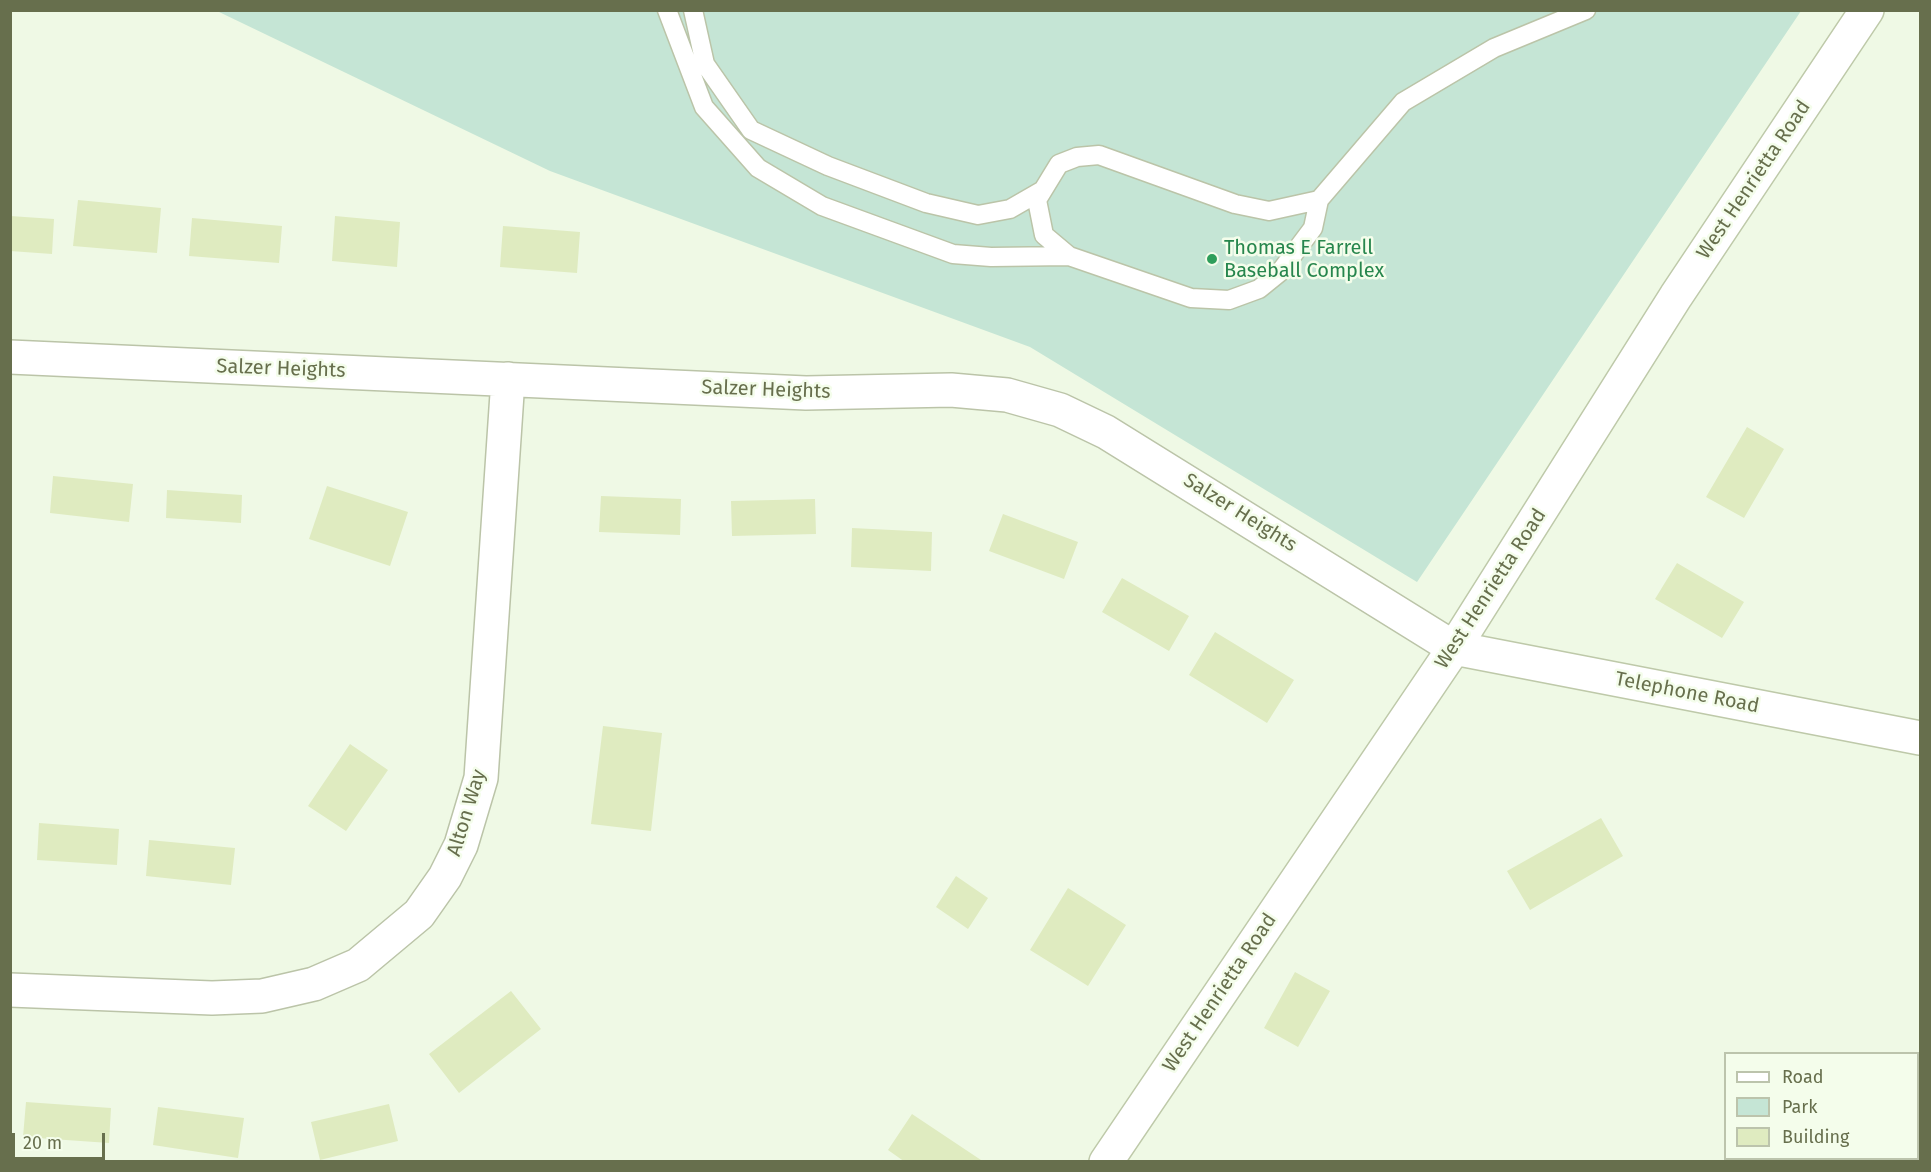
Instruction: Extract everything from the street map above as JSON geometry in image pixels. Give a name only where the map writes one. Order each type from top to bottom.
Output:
[{"type":"street","name":"West Henrietta Road","points":[[1106,1161],[1454,648],[1676,296],[1867,10]]},
{"type":"street","name":"Salzer Heights","points":[[10,357],[806,393],[951,390],[1007,395],[1060,410],[1106,432],[1171,470],[1454,648]]},
{"type":"street","name":"Alton Way","points":[[10,990],[212,998],[262,996],[314,984],[358,965],[419,914],[445,877],[461,845],[481,778],[508,379]]},
{"type":"street","name":"Telephone Road","points":[[1454,648],[1920,738]]},
{"type":"lane","points":[[667,10],[704,106],[758,168],[822,206],[953,254],[991,257],[1069,256],[1191,298],[1229,300],[1259,289],[1280,272],[1313,228],[1319,200],[1403,102],[1494,48],[1586,10]]},
{"type":"lane","points":[[693,10],[705,64],[751,130],[849,174],[926,203],[978,214],[1010,209],[1043,190]]},
{"type":"lane","points":[[1069,256],[1044,235],[1037,200],[1059,164],[1077,157],[1099,156],[1235,204],[1269,211],[1319,200]]},
{"type":"green space","name":"Thomas E Farrell Baseball Complex","points":[[217,11],[1801,11],[1417,582],[1030,347],[550,171]]},
{"type":"building","points":[[78,200],[161,208],[157,253],[73,246]]},
{"type":"building","points":[[10,216],[54,219],[52,254],[10,251]]},
{"type":"building","points":[[335,216],[400,222],[397,267],[332,261]]},
{"type":"building","points":[[192,218],[282,226],[279,263],[189,256]]},
{"type":"building","points":[[503,226],[580,232],[577,273],[500,267]]},
{"type":"building","points":[[1747,427],[1784,449],[1744,518],[1706,497]]},
{"type":"building","points":[[53,476],[133,484],[129,522],[50,513]]},
{"type":"building","points":[[327,486],[408,512],[390,566],[309,539]]},
{"type":"building","points":[[167,490],[242,495],[241,523],[166,518]]},
{"type":"building","points":[[601,496],[681,499],[680,535],[599,532]]},
{"type":"building","points":[[815,499],[816,534],[732,536],[731,501]]},
{"type":"building","points":[[1003,514],[1078,542],[1064,579],[989,551]]},
{"type":"building","points":[[852,528],[932,532],[931,571],[851,567]]},
{"type":"building","points":[[1677,563],[1744,602],[1722,638],[1655,599]]},
{"type":"building","points":[[1122,578],[1189,616],[1169,651],[1102,612]]},
{"type":"building","points":[[1215,632],[1294,680],[1267,723],[1189,675]]},
{"type":"building","points":[[603,726],[662,733],[651,831],[591,824]]},
{"type":"building","points":[[350,744],[388,770],[346,831],[308,806]]},
{"type":"building","points":[[1601,818],[1623,856],[1530,910],[1507,871]]},
{"type":"building","points":[[39,823],[119,829],[117,865],[37,860]]},
{"type":"building","points":[[149,840],[235,848],[231,885],[146,876]]},
{"type":"building","points":[[956,876],[988,898],[968,929],[936,907]]},
{"type":"building","points":[[1068,888],[1126,925],[1088,986],[1030,950]]},
{"type":"building","points":[[1295,972],[1330,991],[1298,1047],[1264,1028]]},
{"type":"building","points":[[511,991],[541,1029],[459,1093],[429,1054]]},
{"type":"building","points":[[26,1102],[111,1108],[109,1143],[23,1137]]},
{"type":"building","points":[[389,1104],[398,1141],[320,1160],[311,1122]]},
{"type":"building","points":[[158,1107],[244,1118],[238,1158],[153,1145]]},
{"type":"building","points":[[912,1114],[984,1162],[905,1162],[888,1150]]},
{"type":"building","points":[[1919,1128],[1920,1162],[1885,1162],[1884,1160],[1919,1160]]},
{"type":"place","name":"Thomas E Farrell Baseball Complex","points":[[1212,259]]}]
